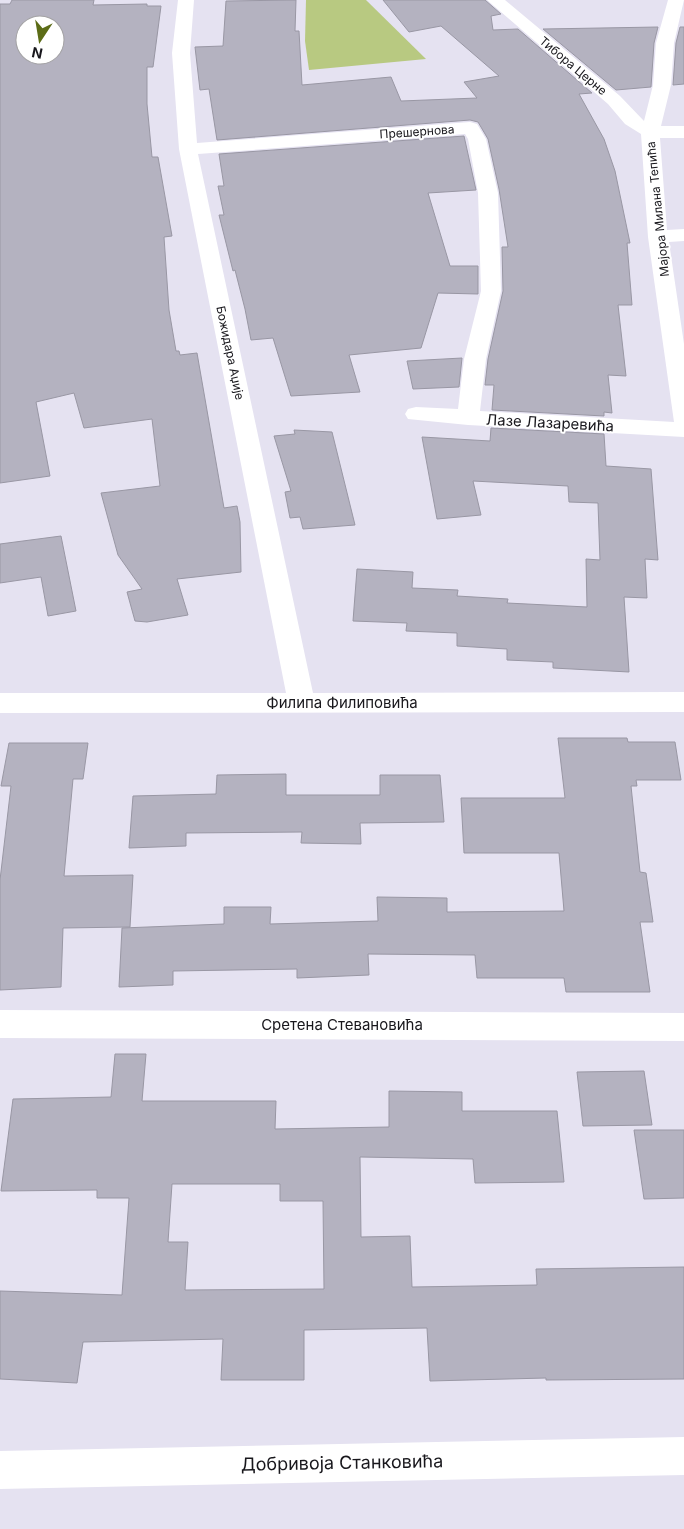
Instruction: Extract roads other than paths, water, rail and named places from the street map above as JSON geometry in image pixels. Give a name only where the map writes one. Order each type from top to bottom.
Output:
[{"type":"street","name":"Божидара Аџије","points":[[186,0],[181,53],[188,149],[302,704]]},
{"type":"street","name":"Тибора Церне","points":[[495,0],[614,100],[631,120],[650,132]]},
{"type":"street","name":"Мајора Милана Тепића","points":[[676,0],[664,43],[662,85],[650,132],[658,237],[683,391],[684,420]]},
{"type":"street","name":"Прешернова","points":[[188,149],[470,128],[477,139],[488,193],[491,291],[475,359],[468,418]]},
{"type":"street","points":[[650,132],[684,132]]},
{"type":"street","points":[[658,237],[684,235]]},
{"type":"street","name":"Лазе Лазаревића","points":[[416,414],[684,430]]},
{"type":"street","name":"Филипа Филиповића","points":[[0,703],[684,702]]},
{"type":"street","name":"Сретена Стевановића","points":[[0,1024],[684,1027]]},
{"type":"street","name":"Добривоја Станковића","points":[[0,1470],[684,1456]]}]
